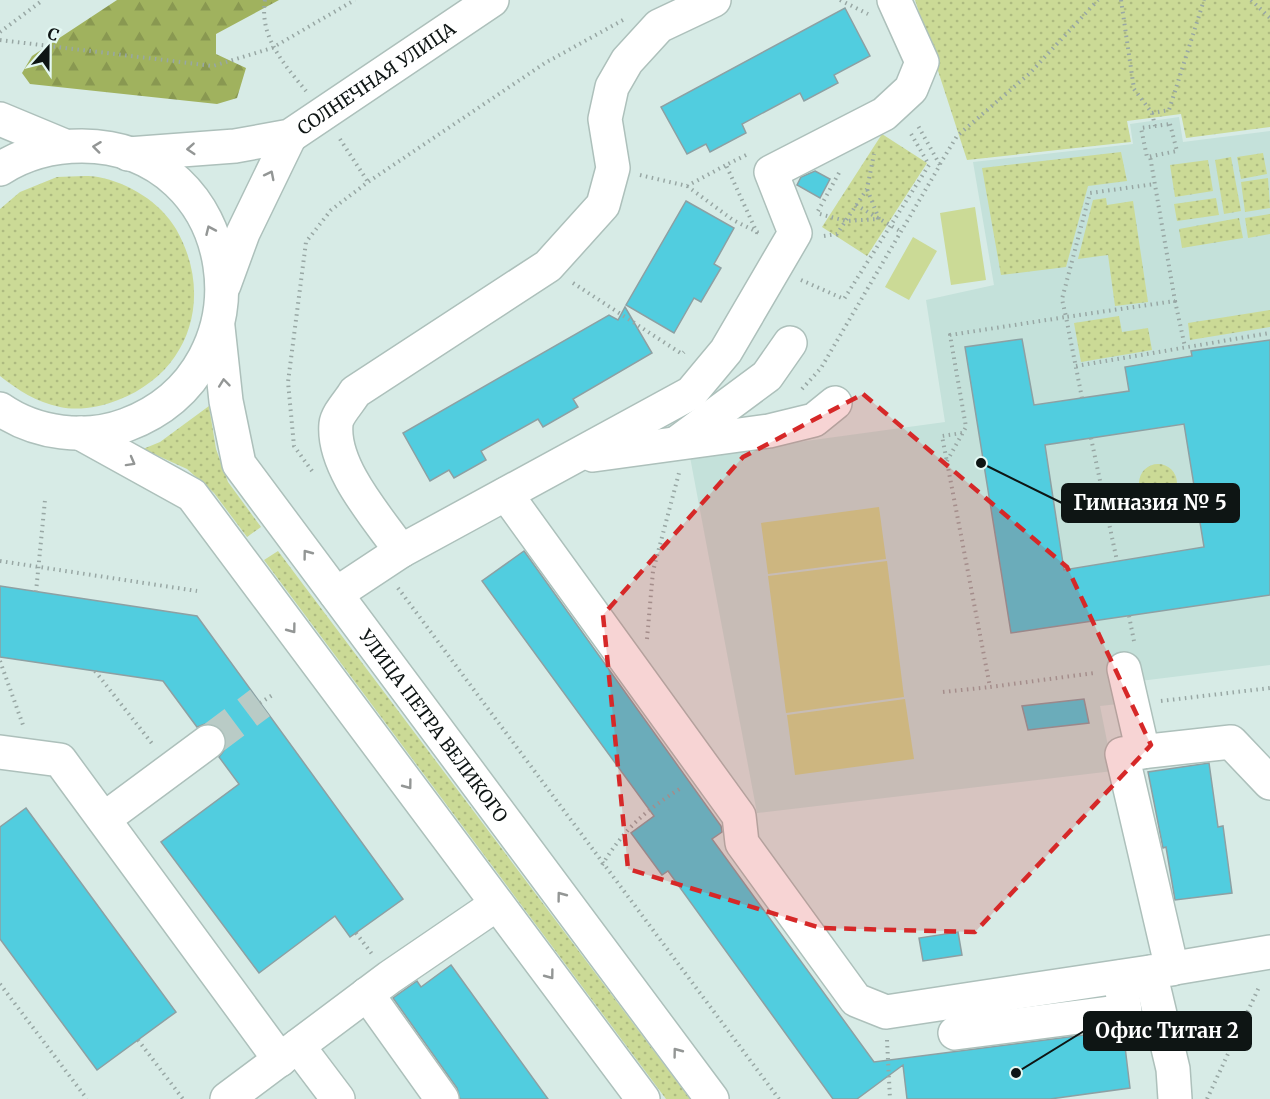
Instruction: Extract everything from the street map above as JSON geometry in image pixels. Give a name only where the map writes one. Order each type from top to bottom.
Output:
[{"type":"street","name":"СОЛНЕЧНАЯ УЛИЦА","points":[[128,154],[235,146],[290,136],[492,0]]},
{"type":"street","points":[[391,558],[351,481],[338,446],[336,422],[356,392],[548,266],[603,205],[613,168],[605,119],[612,87],[627,61],[659,26],[714,0]]},
{"type":"street","points":[[336,594],[391,558],[691,393],[726,351],[795,233],[771,172],[884,114],[911,89],[922,62],[894,0]]},
{"type":"street","points":[[0,119],[65,146]]},
{"type":"street","name":"СОЛНЕЧНАЯ УЛИЦА","points":[[223,287],[243,232],[290,136]]},
{"type":"street","points":[[0,169],[38,151],[65,146],[97,146],[128,154],[166,174],[196,206],[216,244],[223,287],[218,327],[202,365],[175,397],[140,420],[100,432],[80,433],[37,427],[0,409]]},
{"type":"street","name":"УЛИЦА ПЕТРА ВЕЛИКОГО","points":[[218,327],[226,401],[239,464],[712,1099]]},
{"type":"street","points":[[678,458],[767,376],[790,343]]},
{"type":"street","points":[[571,458],[678,458],[814,420],[835,403]]},
{"type":"street","points":[[0,434],[37,427]]},
{"type":"street","points":[[80,433],[192,495],[643,1099]]},
{"type":"street","points":[[506,494],[739,816],[742,843],[856,1000],[886,1012],[1147,973],[1270,951]]},
{"type":"street","points":[[1113,671],[1136,719],[1143,752]]},
{"type":"street","points":[[104,819],[208,742]]},
{"type":"street","points":[[1175,1099],[1173,1069],[1147,973],[1122,754],[1231,742],[1270,783]]},
{"type":"street","points":[[0,752],[60,760],[289,1053],[338,1099]]},
{"type":"street","points":[[227,1099],[367,994],[497,904]]},
{"type":"street","points":[[955,1033],[1125,1011],[1147,973]]},
{"type":"street","points":[[367,994],[442,1099]]},
{"type":"path","points":[[0,32],[43,0]]},
{"type":"path","points":[[265,0],[263,13],[272,48]]},
{"type":"path","points":[[0,40],[213,66],[272,48],[355,0]]},
{"type":"path","points":[[940,165],[957,136],[1029,74],[1098,0]]},
{"type":"path","points":[[1121,0],[1134,89],[1152,113],[1155,126]]},
{"type":"path","points":[[1152,113],[1169,110],[1204,0]]},
{"type":"path","points":[[1251,0],[1270,18]]},
{"type":"path","points":[[314,474],[294,446],[288,382],[306,242],[331,210],[368,182],[545,63],[627,17]]},
{"type":"path","points":[[1170,124],[1177,151],[1147,157],[1141,128],[1155,126],[1170,124]]},
{"type":"path","points":[[769,278],[785,287],[792,276],[844,299],[929,165],[908,128]]},
{"type":"path","points":[[818,237],[837,234],[867,189],[876,143]]},
{"type":"path","points":[[1150,156],[1175,302],[1185,346]]},
{"type":"path","points":[[687,186],[726,165]]},
{"type":"path","points":[[818,213],[840,172],[836,165]]},
{"type":"path","points":[[613,168],[687,186],[733,220],[759,234]]},
{"type":"path","points":[[1082,398],[1062,299],[1090,193],[1155,184]]},
{"type":"path","points":[[867,189],[879,219]]},
{"type":"path","points":[[879,267],[921,198]]},
{"type":"path","points":[[856,205],[900,231]]},
{"type":"path","points":[[810,208],[827,218],[846,221],[879,219]]},
{"type":"path","points":[[548,266],[682,354],[688,346]]},
{"type":"path","points":[[947,461],[966,427],[950,335],[1175,302]]},
{"type":"path","points":[[1076,366],[1270,333]]},
{"type":"path","points":[[963,433],[942,436],[990,687]]},
{"type":"path","points":[[1091,438],[1117,561]]},
{"type":"path","points":[[644,683],[653,571],[678,458]]},
{"type":"path","points":[[36,592],[45,500]]},
{"type":"path","points":[[391,558],[602,864],[779,1099]]},
{"type":"path","points":[[0,561],[197,591]]},
{"type":"path","points":[[0,661],[34,756]]},
{"type":"path","points":[[95,671],[172,769]]},
{"type":"path","points":[[943,692],[1113,671]]},
{"type":"path","points":[[1136,719],[1155,717],[1152,702],[1270,688]]},
{"type":"path","points":[[260,703],[274,694]]},
{"type":"path","points":[[602,864],[619,838],[642,813],[707,771]]},
{"type":"path","points":[[1207,1099],[1261,982]]},
{"type":"path","points":[[0,984],[87,1099]]},
{"type":"path","points":[[886,1012],[890,1099]]},
{"type":"path","points":[[138,1040],[183,1099]]},
{"type":"highlighted area","points":[[863,394],[1067,567],[1151,745],[975,932],[821,928],[628,869],[603,615],[743,457]]},
{"type":"shaded area","points":[[1179,117],[1183,142],[1270,131],[1270,665],[1140,681],[1145,701],[1100,706],[1113,771],[757,813],[690,457],[945,422],[926,300],[994,285],[973,162],[1133,144],[1130,124]]},
{"type":"green space","points":[[117,0],[279,0],[216,34],[216,54],[246,68],[237,98],[217,104],[30,84],[22,73],[32,56]]},
{"type":"green space","points":[[915,0],[1270,0],[1270,127],[1186,138],[1181,114],[1127,121],[1131,142],[967,160]]},
{"type":"green space","points":[[882,134],[927,163],[867,256],[822,227]]},
{"type":"green space","points":[[1121,152],[1127,181],[1088,186],[1066,267],[1001,275],[982,168]]},
{"type":"green space","points":[[1263,153],[1267,174],[1241,179],[1237,157]]},
{"type":"green space","points":[[1231,157],[1241,211],[1224,214],[1215,160]]},
{"type":"green space","points":[[1208,160],[1213,191],[1175,197],[1170,165]]},
{"type":"green space","points":[[57,177],[98,177],[121,184],[143,195],[161,210],[176,229],[187,254],[193,280],[194,305],[189,329],[178,351],[163,371],[143,387],[118,400],[89,408],[74,409],[51,405],[35,399],[0,376],[0,209],[20,192]]},
{"type":"green space","points":[[1268,178],[1270,208],[1245,212],[1241,182]]},
{"type":"green space","points":[[1106,198],[1107,205],[1133,201],[1148,302],[1115,306],[1108,255],[1078,259],[1093,200]]},
{"type":"green space","points":[[1216,198],[1219,215],[1177,221],[1174,204]]},
{"type":"green space","points":[[975,207],[986,280],[951,285],[940,213]]},
{"type":"green space","points":[[1270,214],[1270,234],[1248,238],[1245,218]]},
{"type":"green space","points":[[1239,218],[1243,238],[1182,248],[1179,229]]},
{"type":"green space","points":[[913,237],[937,251],[909,300],[885,287]]},
{"type":"green space","points":[[1270,310],[1270,327],[1190,340],[1188,323]]},
{"type":"green space","points":[[1119,316],[1122,332],[1148,328],[1152,350],[1081,362],[1074,323]]},
{"type":"green space","points":[[209,406],[216,449],[228,482],[261,527],[247,537],[214,493],[187,469],[143,449],[160,442]]},
{"type":"green space","points":[[1158,464],[1171,470],[1177,483],[1171,496],[1158,502],[1145,496],[1139,483],[1145,470]]},
{"type":"green space","points":[[879,507],[886,559],[768,574],[761,523]]},
{"type":"green space","points":[[278,551],[690,1099],[666,1099],[264,560]]},
{"type":"green space","points":[[887,561],[904,697],[786,713],[768,576]]},
{"type":"green space","points":[[905,699],[914,759],[795,775],[787,715]]},
{"type":"building","points":[[845,8],[870,56],[834,75],[838,83],[804,101],[800,93],[742,124],[746,133],[710,152],[706,144],[687,154],[661,107]]},
{"type":"building","points":[[815,171],[830,179],[820,198],[797,185],[801,177]]},
{"type":"building","points":[[686,201],[734,228],[714,264],[721,268],[701,302],[694,298],[674,333],[626,305]]},
{"type":"building","points":[[625,307],[652,353],[573,399],[578,407],[543,427],[538,419],[481,451],[486,460],[454,478],[449,470],[430,481],[403,433],[609,315],[618,320]]},
{"type":"building","points":[[1022,339],[1034,405],[1129,391],[1125,367],[1192,356],[1191,351],[1270,340],[1270,595],[1011,633],[965,347]],"holes":[[[1184,424],[1204,547],[1064,570],[1045,445]]]},
{"type":"building","points":[[524,551],[721,826],[722,832],[712,839],[874,1062],[1123,1030],[1130,1088],[1050,1099],[907,1099],[903,1065],[857,1099],[833,1099],[668,871],[662,875],[631,833],[654,816],[482,581]]},
{"type":"building","points":[[0,586],[197,616],[403,899],[350,937],[335,916],[259,973],[161,842],[239,784],[219,757],[225,749],[227,740],[223,731],[215,725],[205,724],[197,727],[163,681],[0,657]]},
{"type":"building","points":[[1084,699],[1089,723],[1028,730],[1022,706]]},
{"type":"building","points":[[1209,763],[1218,827],[1223,826],[1232,893],[1175,900],[1166,847],[1163,848],[1148,772]]},
{"type":"building","points":[[26,808],[176,1012],[97,1070],[0,939],[0,827]]},
{"type":"building","points":[[958,932],[962,955],[923,961],[919,938]]},
{"type":"building","points":[[451,965],[548,1099],[460,1099],[457,1088],[393,998],[417,981],[421,987]]},
{"type":"tunnel","points":[[208,742],[260,703]]},
{"type":"place","name":"Гимназия № 5","points":[[981,463]]},
{"type":"place","name":"Офис Титан 2","points":[[1016,1073]]}]
